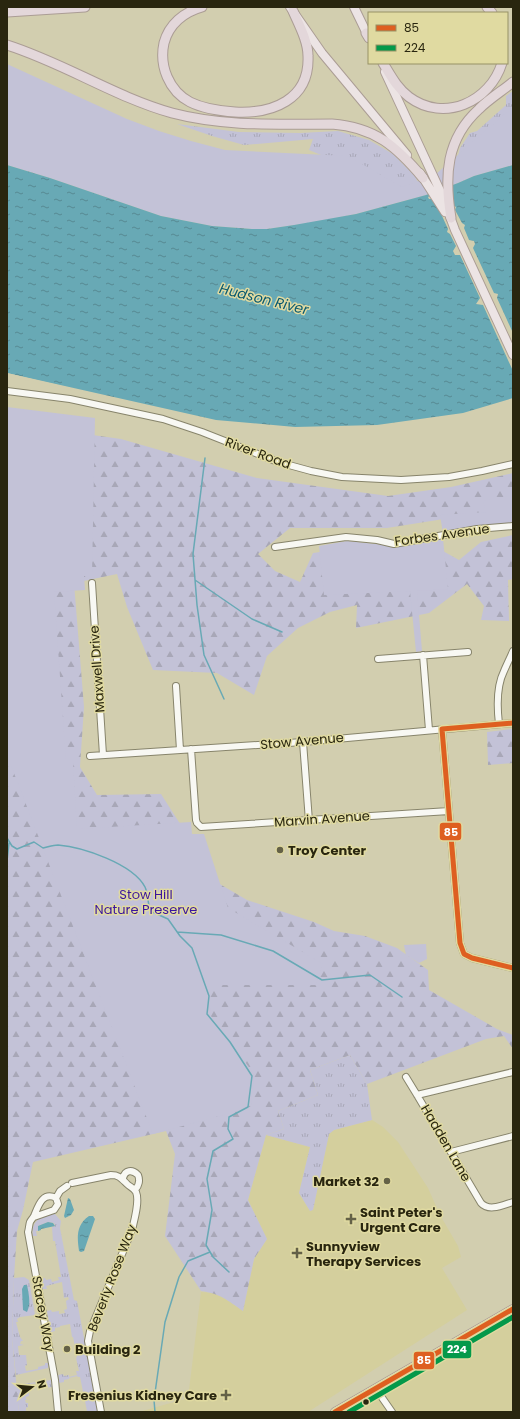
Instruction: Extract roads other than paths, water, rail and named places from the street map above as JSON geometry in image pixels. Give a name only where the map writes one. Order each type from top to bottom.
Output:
[{"type":"highway","points":[[7,12],[85,7]]},
{"type":"highway","points":[[202,7],[186,13],[180,18],[168,34],[163,49],[163,66],[166,75],[173,88],[184,99],[191,103],[219,110],[240,112],[262,111],[276,107],[294,96],[303,83],[308,69],[308,54],[305,39],[291,9]]},
{"type":"highway","points":[[7,45],[136,100],[194,118],[229,123],[251,124],[332,124],[363,130],[380,137],[395,148],[410,160],[424,178]]},
{"type":"highway","points":[[383,64],[397,86],[408,96],[426,106],[449,108],[471,102],[484,92],[496,79],[502,64]]},
{"type":"highway","points":[[451,218],[448,198],[448,175],[450,156],[456,139],[478,110],[513,82]]},
{"type":"main road","points":[[354,7],[368,36]]},
{"type":"main road","points":[[291,9],[330,62],[410,160]]},
{"type":"main road","points":[[382,64],[513,355]]},
{"type":"main road","points":[[424,178],[456,230]]},
{"type":"main road","points":[[335,1412],[513,1309]]},
{"type":"street","name":"River Road","points":[[7,391],[70,399],[155,417],[202,432],[278,462],[311,471],[342,477],[401,480],[441,477],[463,475],[513,464]]},
{"type":"street","name":"Forbes Avenue","points":[[275,547],[346,538],[377,540],[394,544],[477,529],[513,526]]},
{"type":"street","name":"Maxwell Drive","points":[[92,583],[104,755]]},
{"type":"street","points":[[499,724],[497,708],[499,690],[503,672],[513,651]]},
{"type":"street","points":[[378,659],[468,652]]},
{"type":"street","points":[[423,655],[429,730]]},
{"type":"street","points":[[176,686],[180,750]]},
{"type":"street","name":"Stow Avenue","points":[[90,756],[303,742],[513,723]]},
{"type":"street","points":[[442,729],[460,943],[464,953],[472,958],[513,968]]},
{"type":"street","points":[[303,742],[309,821]]},
{"type":"street","name":"Marvin Avenue","points":[[191,749],[197,824],[201,827],[449,811]]},
{"type":"street","points":[[418,1095],[513,1072]]},
{"type":"street","name":"Hadden Lane","points":[[406,1078],[418,1095],[481,1203],[486,1207],[494,1207],[513,1202]]},
{"type":"street","points":[[451,1152],[513,1136]]},
{"type":"street","points":[[127,1171],[134,1171],[138,1175],[139,1181],[135,1190],[126,1183],[123,1178],[124,1173],[127,1171]]},
{"type":"street","name":"Stacey Way","points":[[34,1217],[54,1210],[58,1204],[56,1198],[60,1191],[69,1185],[111,1175],[117,1175],[123,1178]]},
{"type":"street","name":"Beverly Rose Way","points":[[101,1412],[88,1341],[93,1323],[132,1230],[136,1216],[137,1198],[135,1190]]},
{"type":"street","name":"Stacey Way","points":[[56,1198],[49,1196],[42,1200],[36,1208],[34,1217],[30,1222],[28,1232],[55,1380],[58,1412]]},
{"type":"street","points":[[376,1389],[392,1412]]},
{"type":"water","name":"Hudson River","points":[[7,165],[161,216],[212,226],[267,229],[356,214],[426,195],[474,176],[513,165],[513,398],[463,413],[377,425],[295,427],[216,420],[7,373]]},
{"type":"water","points":[[68,1198],[70,1199],[74,1210],[71,1215],[65,1218],[64,1216]]},
{"type":"water","points":[[89,1216],[93,1216],[95,1219],[84,1251],[81,1252],[79,1251],[78,1246],[78,1232],[82,1223]]},
{"type":"water","points":[[48,1222],[53,1223],[55,1226],[38,1231],[38,1226]]},
{"type":"water","points":[[24,1285],[27,1285],[29,1296],[29,1306],[27,1312],[23,1310],[22,1289]]},
{"type":"waterway","points":[[205,458],[193,554],[197,605],[204,655],[224,699]]},
{"type":"waterway","points":[[195,580],[252,619],[282,632]]},
{"type":"waterway","points":[[7,838],[12,846],[17,849],[34,842],[43,848],[56,845],[68,846],[93,853],[119,864],[130,871],[145,887],[150,911],[168,919],[180,936],[192,948],[209,996],[207,1014],[230,1042],[252,1076],[248,1107],[229,1117],[228,1129],[233,1139],[213,1151],[207,1179],[212,1210],[206,1245],[213,1257],[229,1272]]},
{"type":"waterway","points":[[7,861],[9,843]]},
{"type":"waterway","points":[[177,932],[221,935],[273,951],[322,980],[370,975],[402,997]]},
{"type":"waterway","points":[[155,1412],[154,1400],[165,1322],[179,1277],[188,1261],[210,1252]]},
{"type":"place","name":"Troy Center","points":[[280,850]]},
{"type":"place","name":"Market 32","points":[[387,1181]]},
{"type":"place","name":"Saint Peter's Urgent Care","points":[[351,1219]]},
{"type":"place","name":"Sunnyview Therapy Services","points":[[297,1253]]},
{"type":"place","name":"Building 2","points":[[67,1349]]},
{"type":"place","name":"Fresenius Kidney Care","points":[[226,1395]]},
{"type":"park label","name":"Stow Hill Nature Preserve","points":[[146,902]]}]
